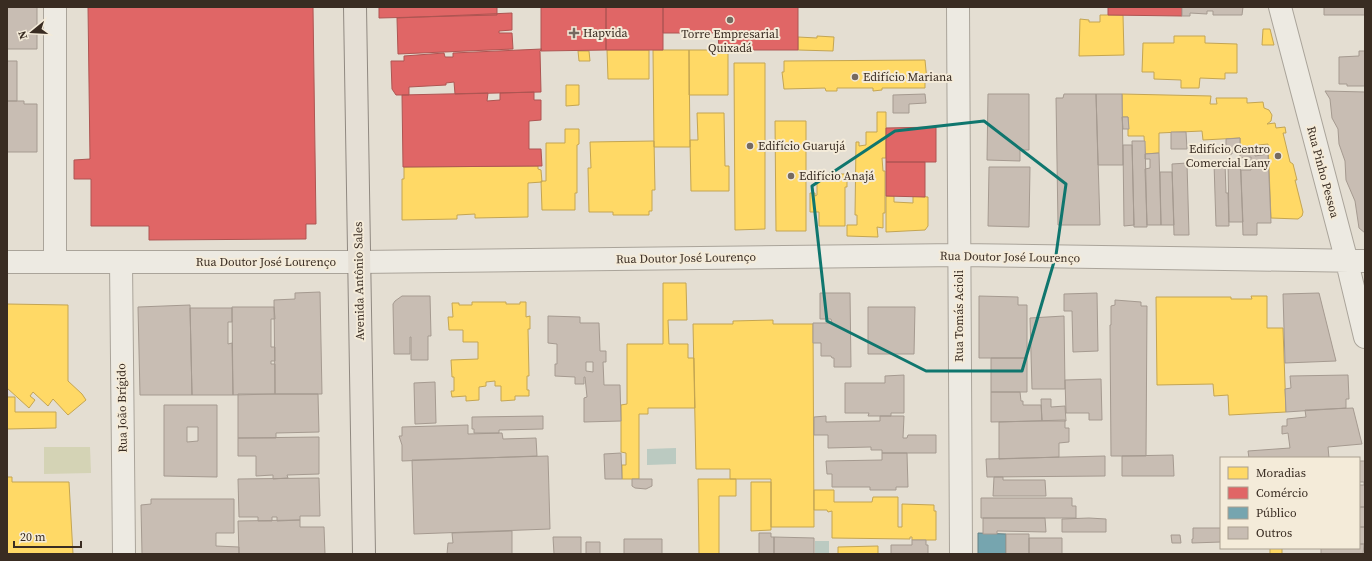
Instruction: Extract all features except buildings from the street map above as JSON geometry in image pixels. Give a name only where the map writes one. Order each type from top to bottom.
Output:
[{"type":"main road","name":"Avenida Antônio Sales","points":[[355,7],[364,554]]},
{"type":"street","points":[[55,7],[55,262]]},
{"type":"street","name":"Rua Tomás Acioli","points":[[958,7],[960,554]]},
{"type":"street","name":"Rua Pinho Pessoa","points":[[1280,7],[1356,262],[1365,337]]},
{"type":"street","name":"Rua Doutor José Lourenço","points":[[7,262],[358,262],[959,255],[1356,262]]},
{"type":"street","name":"Rua João Brígido","points":[[120,262],[124,554]]},
{"type":"highlighted area","points":[[984,121],[1066,184],[1056,255],[1022,371],[926,371],[827,321],[812,186],[895,131]]},
{"type":"green space","points":[[44,447],[90,447],[91,473],[44,474]]},
{"type":"shaded area","points":[[676,448],[676,464],[647,465],[647,449]]},
{"type":"shaded area","points":[[815,541],[829,541],[829,554],[815,554]]},
{"type":"place","name":"Torre Empresarial Quixadá","points":[[730,20]]},
{"type":"place","name":"Hapvida","points":[[574,33]]},
{"type":"place","name":"Edifício Mariana","points":[[855,77]]},
{"type":"place","name":"Edifício Guarujá","points":[[750,146]]},
{"type":"place","name":"Edifício Centro Comercial Lany","points":[[1278,156]]},
{"type":"place","name":"Edifício Anajá","points":[[791,176]]}]
